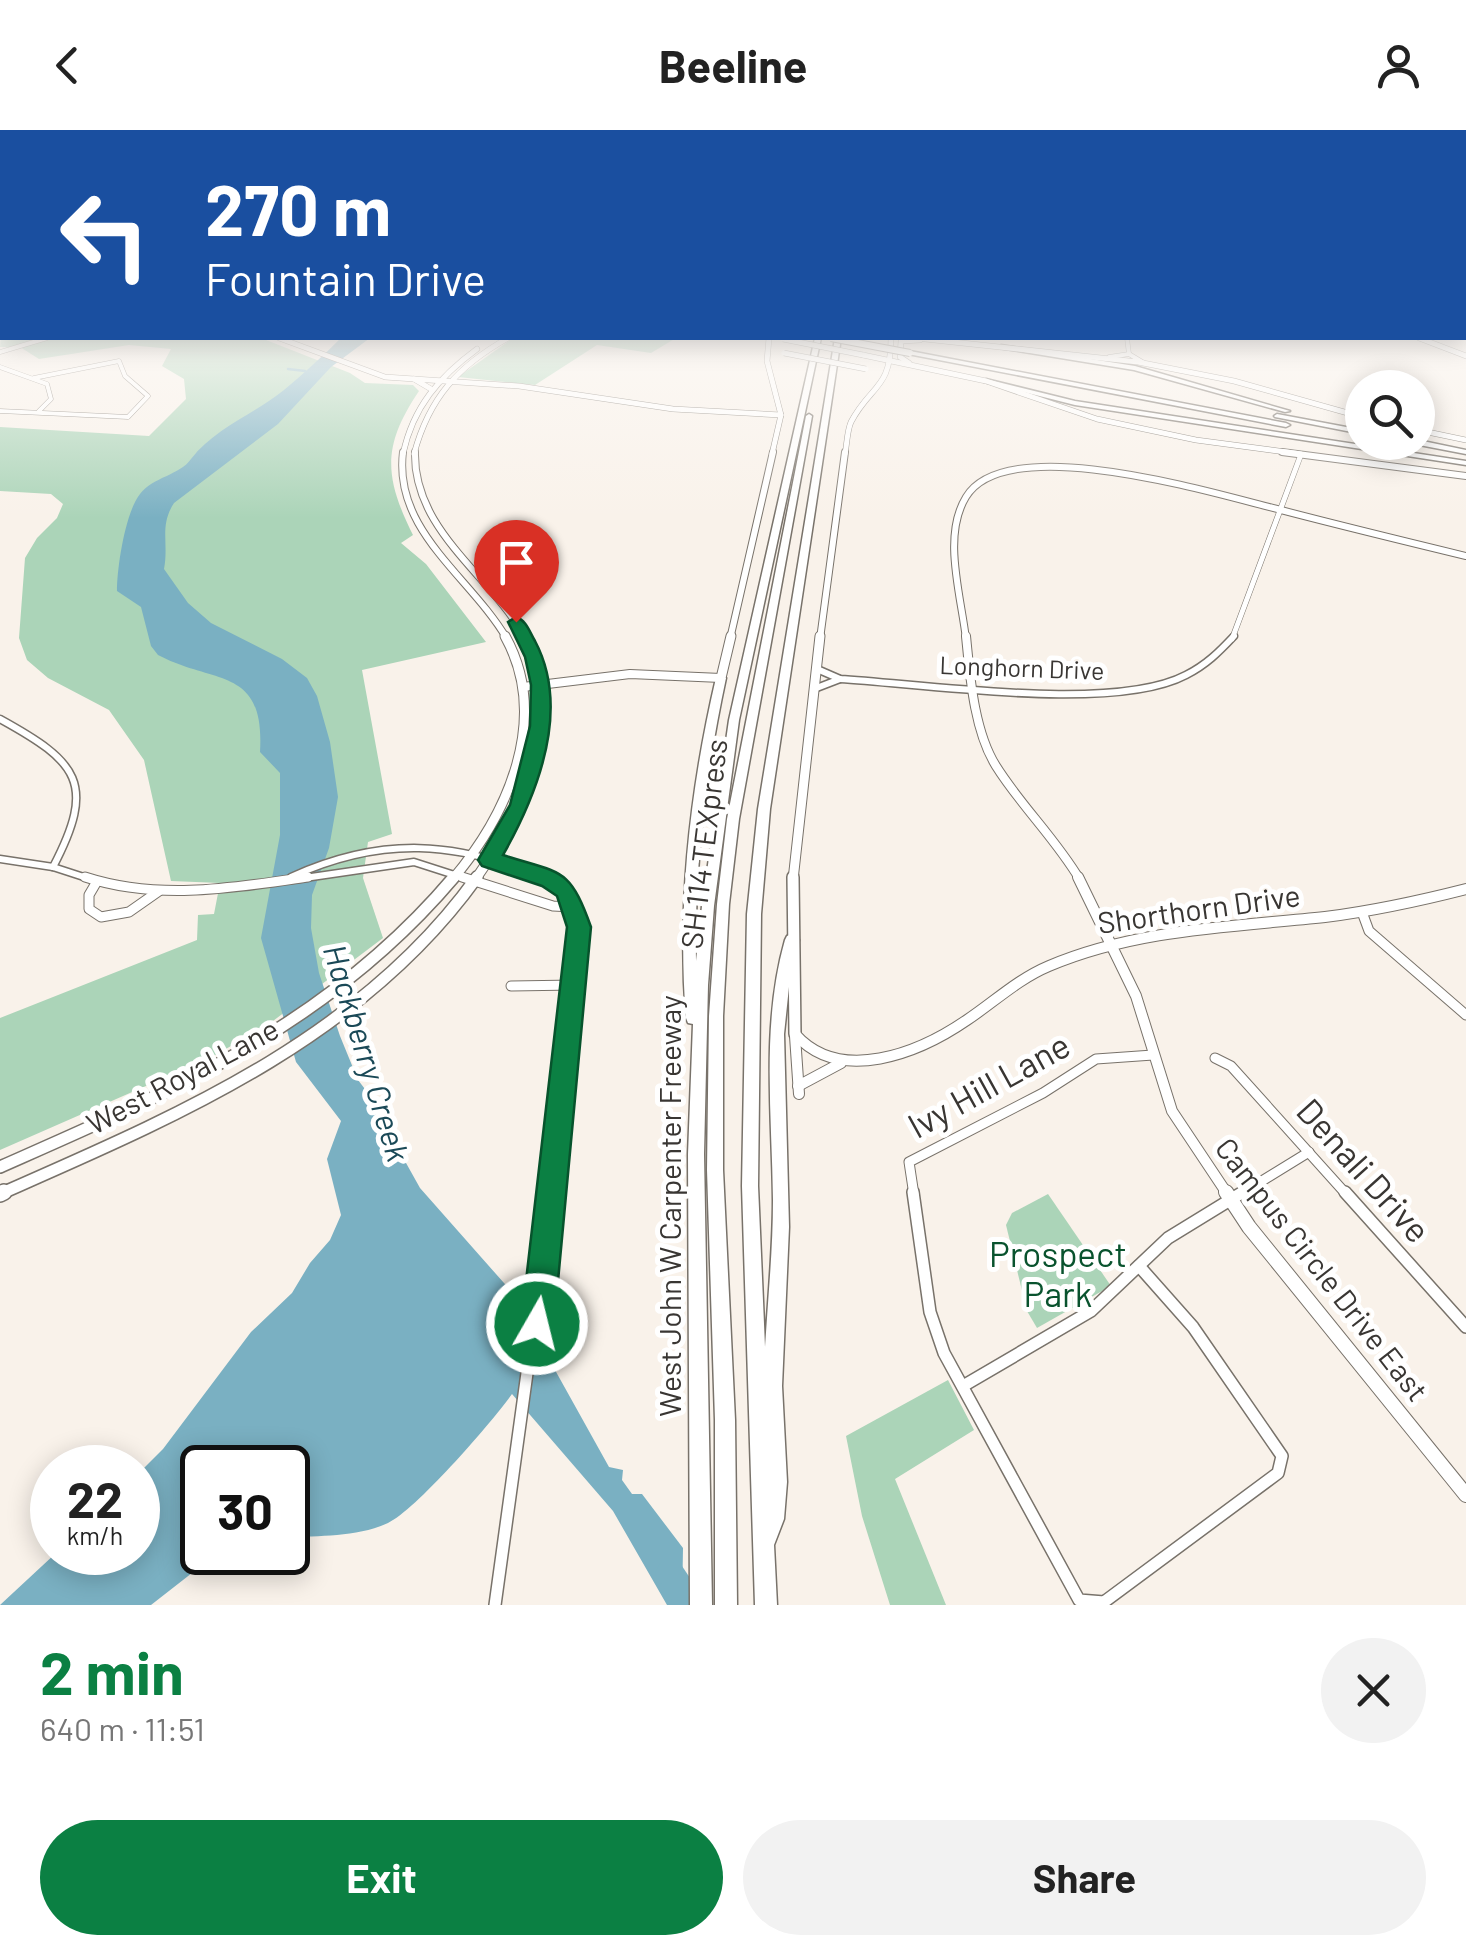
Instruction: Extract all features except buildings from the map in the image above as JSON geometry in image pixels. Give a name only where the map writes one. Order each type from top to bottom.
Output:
[{"type":"highway","name":"West John W Carpenter Freeway","points":[[701,1605],[698,1055],[714,852],[734,720],[759,605],[818,380]]},
{"type":"highway","name":"SH 114 TEXpress","points":[[726,1605],[725,1420],[715,1170],[716,1016],[723,904],[734,820],[790,508],[819,380]]},
{"type":"highway","points":[[766,1605],[750,1186],[754,914],[764,809],[824,420],[820,415],[824,380]]},
{"type":"highway","points":[[1077,380],[1345,436]]},
{"type":"highway","points":[[1096,380],[1345,427]]},
{"type":"highway","points":[[1174,380],[1345,425]]},
{"type":"highway","points":[[986,381],[1075,403],[1466,461]]},
{"type":"highway","points":[[1435,445],[1466,451]]},
{"type":"highway","points":[[1435,454],[1466,461]]},
{"type":"highway","points":[[759,605],[768,596],[790,508]]},
{"type":"highway","points":[[698,1055],[690,985],[692,888],[705,754],[721,678]]},
{"type":"highway","points":[[765,1544],[778,1510],[773,1388],[781,1204],[778,1092],[782,966],[792,940]]},
{"type":"main road","points":[[415,380],[431,389]]},
{"type":"main road","name":"West Royal Lane","points":[[0,1166],[232,1061],[322,1004],[430,909],[497,818],[519,762],[524,724],[523,688],[516,658],[500,628],[414,518],[400,471],[406,428],[431,389],[444,380]]},
{"type":"main road","name":"West Royal Lane","points":[[0,1194],[237,1083],[334,1020],[430,937],[490,860],[527,786],[537,746],[540,685],[523,632],[437,528],[420,496],[414,470],[420,428],[444,380]]},
{"type":"main road","points":[[721,678],[781,416],[775,380]]},
{"type":"main road","points":[[795,1034],[793,871],[814,689],[846,440],[850,424],[877,380]]},
{"type":"main road","points":[[870,394],[884,380]]},
{"type":"main road","points":[[981,380],[1097,418],[1300,456],[1466,476]]},
{"type":"main road","points":[[1228,380],[1345,412]]},
{"type":"main road","points":[[1435,434],[1466,440]]},
{"type":"main road","points":[[400,471],[414,470]]},
{"type":"main road","points":[[108,1120],[110,1145]]},
{"type":"street","points":[[38,380],[47,384],[51,394],[39,411]]},
{"type":"street","points":[[0,410],[128,416],[146,402],[147,394],[130,380]]},
{"type":"street","points":[[439,380],[552,390],[650,407],[781,416]]},
{"type":"street","name":"Longhorn Drive","points":[[817,668],[840,678],[1084,694],[1135,690],[1190,673],[1219,654],[1236,634],[1300,456]]},
{"type":"street","name":"Campus Circle Drive East","points":[[1466,556],[1105,468],[1032,468],[988,480],[964,496],[955,509],[953,528],[973,687],[980,724],[995,765],[1064,853],[1112,944],[1136,996],[1172,1112],[1228,1200],[1466,1495]]},
{"type":"street","points":[[523,688],[630,674],[721,678]]},
{"type":"street","name":"Longhorn Drive","points":[[814,689],[840,678]]},
{"type":"street","points":[[0,718],[52,748],[72,774],[78,797],[75,821],[53,867]]},
{"type":"street","points":[[414,862],[420,844]]},
{"type":"street","points":[[292,877],[378,849],[420,844],[473,854],[550,880],[566,891],[579,927],[546,1258],[495,1605]]},
{"type":"street","points":[[378,849],[378,866]]},
{"type":"street","points":[[0,859],[53,867],[96,883],[159,891],[220,890],[414,862],[553,906],[572,907]]},
{"type":"street","points":[[96,883],[89,895],[90,908],[101,917],[129,912],[159,891]]},
{"type":"street","name":"Shorthorn Drive","points":[[795,1034],[798,1090],[844,1062],[918,1045],[954,1028],[1046,966],[1112,944],[1194,930],[1362,912],[1466,889]]},
{"type":"street","points":[[1362,912],[1370,931],[1466,1016]]},
{"type":"street","points":[[511,986],[575,984]]},
{"type":"street","points":[[795,1034],[808,1053],[844,1062]]},
{"type":"street","name":"Ivy Hill Lane","points":[[1139,1266],[1193,1327],[1282,1456],[1278,1473],[1104,1602],[1079,1600],[944,1353],[930,1312],[909,1162],[1043,1093],[1096,1059],[1153,1055]]},
{"type":"street","name":"Denali Drive","points":[[1215,1058],[1231,1066],[1466,1326]]},
{"type":"street","points":[[963,1386],[1101,1304],[1148,1252],[1309,1152]]},
{"type":"green space","points":[[184,380],[360,380],[413,385],[419,391],[398,429],[391,462],[396,496],[413,535],[401,543],[426,564],[486,642],[362,670],[392,834],[368,842],[363,878],[383,938],[269,1024],[212,1057],[0,1150],[0,1018],[197,940],[198,915],[214,914],[220,883],[171,881],[144,760],[109,710],[48,678],[27,660],[19,638],[25,558],[37,538],[57,518],[63,504],[51,494],[0,491],[0,427],[149,436],[186,399]]},
{"type":"green space","points":[[485,380],[543,380],[535,385]]},
{"type":"green space","name":"Prospect Park","points":[[1048,1194],[1111,1286],[1037,1328],[1027,1311],[1006,1225],[1012,1213]]},
{"type":"green space","points":[[948,1380],[974,1430],[895,1479],[946,1605],[890,1605],[862,1516],[846,1436]]},
{"type":"water","points":[[296,380],[319,380],[278,424],[174,503],[166,527],[164,569],[188,603],[211,623],[282,659],[307,678],[317,696],[330,742],[338,797],[329,848],[312,895],[311,928],[319,973],[340,1036],[358,1080],[391,1123],[401,1154],[420,1188],[511,1291],[609,1467],[623,1470],[622,1480],[632,1494],[642,1494],[683,1548],[682,1605],[667,1605],[613,1511],[512,1394],[435,1484],[401,1515],[376,1528],[351,1533],[310,1536],[310,1445],[180,1445],[180,1575],[189,1575],[151,1605],[0,1605],[32,1575],[160,1575],[160,1452],[251,1332],[292,1293],[330,1240],[341,1215],[327,1159],[341,1121],[296,1062],[261,938],[280,835],[280,773],[260,752],[259,724],[245,691],[232,682],[158,655],[151,646],[141,607],[117,591],[126,527],[140,494],[186,464],[223,430]]},
{"type":"waterway","name":"Hackberry Creek","points":[[670,1573],[693,1605]]},
{"type":"route","points":[[516,622],[534,657],[540,685],[540,726],[520,805],[490,860],[550,880],[566,891],[578,915],[579,927],[537,1324]]}]
